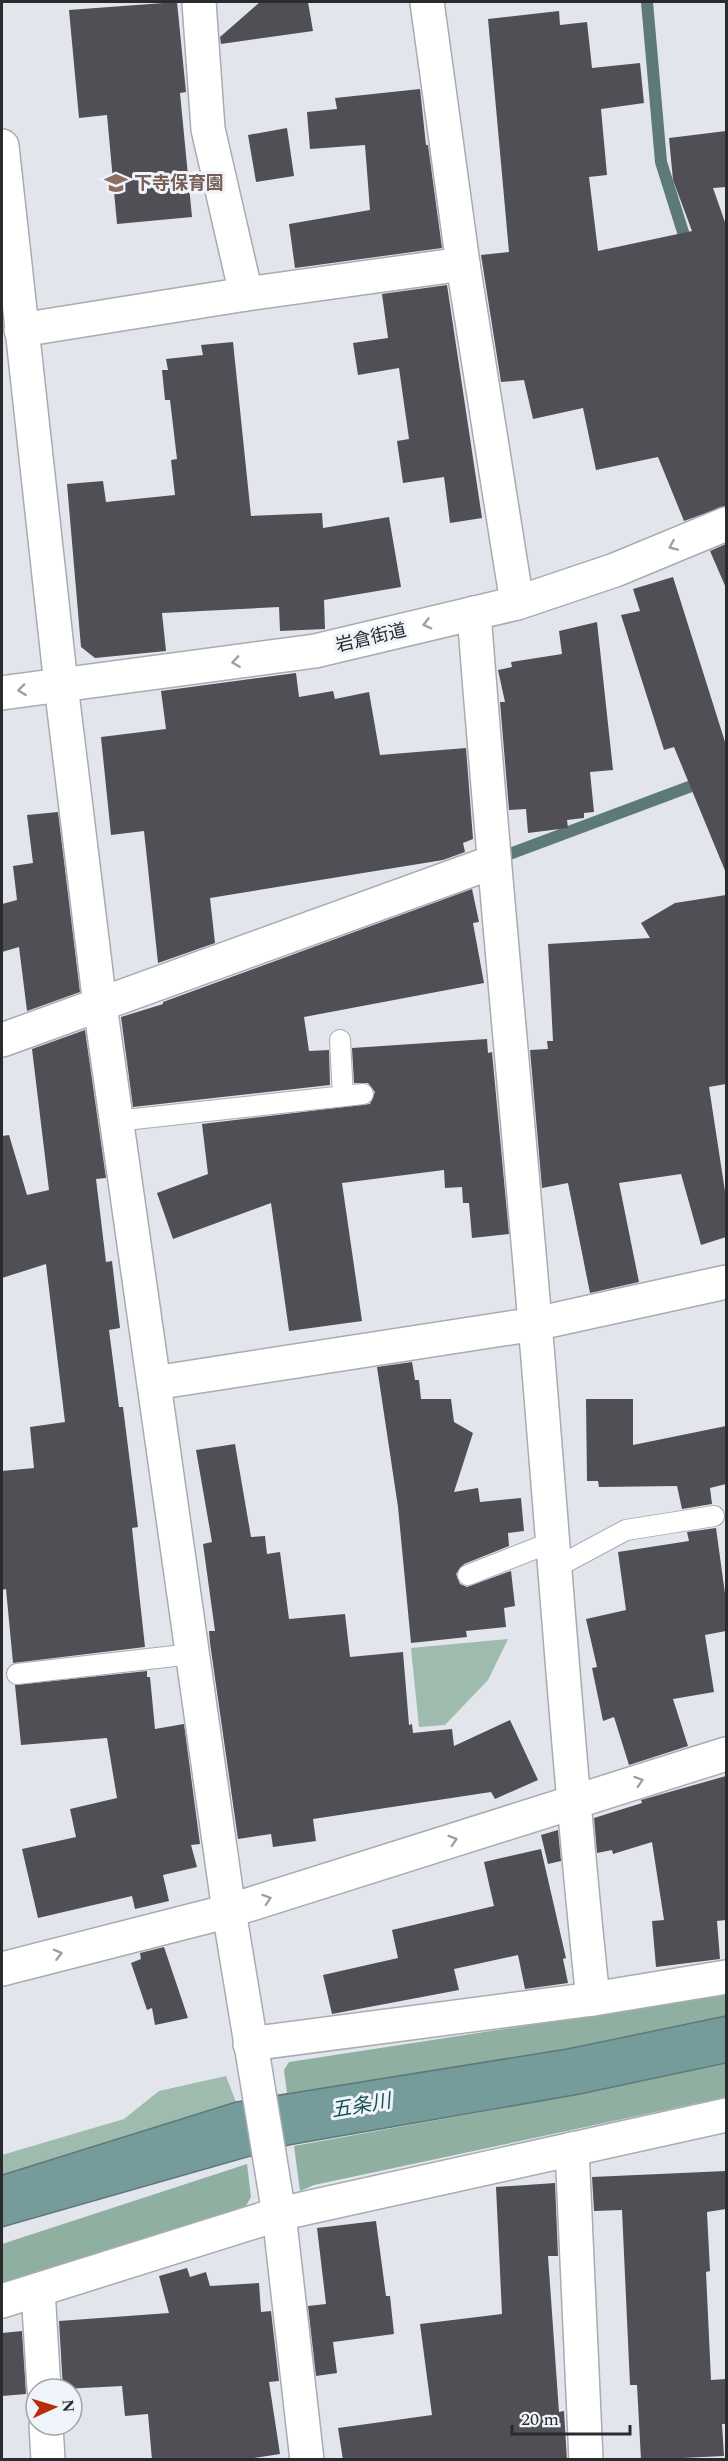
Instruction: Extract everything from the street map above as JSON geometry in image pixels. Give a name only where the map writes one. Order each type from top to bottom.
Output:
[{"type":"street","points":[[199,2],[208,129],[246,294]]},
{"type":"street","points":[[427,2],[463,264],[517,603]]},
{"type":"street","points":[[2,146],[14,312],[100,1005],[229,1911],[277,2206],[307,2460]]},
{"type":"street","points":[[14,312],[246,294],[463,264]]},
{"type":"street","name":"岩倉街道","points":[[2,693],[315,651],[517,603],[615,570],[726,524]]},
{"type":"street","points":[[474,613],[493,862],[535,1324],[572,1803],[593,1999]]},
{"type":"street","points":[[2,1040],[493,862]]},
{"type":"street","points":[[154,1383],[535,1324],[726,1282]]},
{"type":"street","points":[[2,1969],[229,1911],[726,1754]]},
{"type":"street","points":[[252,2055],[726,1977]]},
{"type":"street","points":[[2,2301],[277,2206],[572,2149],[726,2115]]},
{"type":"street","points":[[572,2149],[586,2460]]},
{"type":"street","points":[[38,2290],[43,2377]]},
{"type":"street","points":[[47,2437],[48,2460]]},
{"type":"lane","points":[[116,1121],[353,1095],[340,1040]]},
{"type":"lane","points":[[468,1575],[553,1555],[626,1530],[714,1516]]},
{"type":"lane","points":[[17,1674],[192,1654]]},
{"type":"shaded area","points":[[508,1639],[488,1680],[445,1725],[419,1727],[411,1648]]},
{"type":"shaded area","points":[[726,1995],[726,2016],[567,2049],[287,2093],[284,2070],[289,2062]]},
{"type":"shaded area","points":[[726,2063],[726,2097],[314,2185],[300,2191],[294,2146],[580,2094]]},
{"type":"shaded area","points":[[226,2076],[236,2102],[2,2175],[2,2155],[124,2119],[159,2091]]},
{"type":"shaded area","points":[[247,2164],[251,2197],[243,2211],[2,2287],[2,2244]]},
{"type":"water","name":"五条川","points":[[726,2016],[726,2063],[580,2094],[289,2145],[2,2227],[2,2175],[236,2102],[567,2049]]},
{"type":"building","points":[[177,2],[186,92],[180,93],[192,217],[117,224],[107,115],[79,118],[69,10]]},
{"type":"building","points":[[260,2],[308,2],[313,31],[221,44],[220,37]]},
{"type":"building","points":[[559,11],[560,25],[587,22],[592,68],[640,63],[644,103],[601,109],[607,175],[589,177],[598,251],[692,231],[673,180],[669,138],[726,131],[726,187],[713,188],[726,225],[726,506],[684,521],[658,457],[596,470],[583,408],[533,419],[524,380],[501,382],[481,255],[509,252],[488,19]]},
{"type":"building","points":[[420,89],[442,248],[295,268],[289,224],[370,210],[365,145],[310,149],[307,112],[337,109],[335,98]]},
{"type":"building","points":[[287,128],[294,176],[256,182],[248,135]]},
{"type":"building","points":[[447,285],[482,518],[450,523],[444,477],[403,483],[397,441],[409,439],[399,368],[358,375],[353,343],[388,338],[382,294]]},
{"type":"building","points":[[233,342],[251,516],[322,513],[323,528],[389,517],[401,587],[324,600],[325,629],[280,631],[279,607],[162,613],[166,651],[95,658],[81,647],[67,484],[103,481],[106,502],[175,495],[171,460],[177,459],[170,400],[165,400],[162,370],[168,370],[166,359],[203,355],[201,345]]},
{"type":"building","points":[[726,544],[726,588],[710,551]]},
{"type":"building","points":[[673,577],[726,745],[726,873],[674,747],[664,750],[621,615],[640,611],[633,589]]},
{"type":"building","points":[[597,622],[613,770],[590,772],[594,812],[584,813],[584,818],[567,820],[568,828],[528,833],[526,809],[509,810],[500,702],[505,702],[498,670],[512,667],[511,662],[562,654],[559,631]]},
{"type":"building","points":[[296,673],[299,697],[333,691],[335,699],[369,692],[380,755],[466,748],[473,839],[463,843],[465,852],[443,860],[210,898],[215,943],[158,963],[144,831],[111,835],[101,737],[166,729],[161,691]]},
{"type":"building","points":[[58,812],[80,992],[27,1011],[19,947],[2,952],[2,904],[17,900],[13,866],[33,863],[27,815]]},
{"type":"building","points":[[472,889],[479,922],[473,923],[484,983],[304,1017],[309,1051],[329,1050],[330,1085],[133,1107],[121,1017],[163,1004],[163,1002]]},
{"type":"building","points":[[726,895],[726,1084],[709,1087],[726,1198],[726,1237],[701,1245],[681,1174],[619,1183],[639,1282],[590,1293],[568,1183],[542,1188],[530,1050],[548,1049],[547,1041],[553,1041],[548,944],[650,938],[641,923],[675,903]]},
{"type":"building","points":[[85,1030],[106,1178],[96,1179],[106,1262],[112,1261],[120,1328],[109,1330],[119,1407],[123,1407],[138,1527],[132,1528],[145,1647],[13,1663],[6,1589],[2,1590],[2,1471],[34,1468],[30,1427],[65,1422],[46,1264],[2,1278],[2,1136],[9,1135],[27,1195],[49,1190],[32,1049]]},
{"type":"building","points":[[487,1039],[488,1053],[492,1052],[509,1234],[472,1238],[469,1203],[463,1203],[462,1187],[445,1188],[444,1170],[342,1183],[362,1321],[289,1331],[271,1203],[173,1239],[157,1193],[208,1174],[202,1124],[370,1104],[375,1092],[368,1083],[354,1083],[352,1048]]},
{"type":"building","points":[[412,1362],[415,1380],[419,1380],[421,1399],[451,1399],[454,1422],[473,1433],[454,1492],[478,1488],[480,1502],[521,1498],[524,1531],[508,1533],[509,1546],[464,1564],[456,1574],[460,1584],[467,1587],[511,1571],[515,1606],[504,1608],[506,1627],[466,1631],[467,1637],[411,1643],[398,1507],[377,1367]]},
{"type":"building","points":[[586,1399],[633,1399],[633,1445],[726,1426],[726,1484],[710,1488],[712,1504],[682,1509],[677,1486],[599,1487],[598,1481],[587,1481]]},
{"type":"building","points":[[235,1444],[251,1537],[265,1536],[267,1554],[280,1552],[289,1619],[345,1614],[350,1657],[403,1652],[409,1725],[412,1724],[413,1733],[452,1729],[454,1746],[510,1720],[538,1780],[495,1799],[491,1792],[313,1819],[316,1841],[273,1847],[271,1834],[238,1839],[210,1643],[209,1631],[215,1631],[203,1544],[212,1542],[196,1450]]},
{"type":"building","points":[[716,1528],[726,1601],[726,1631],[705,1635],[714,1692],[673,1699],[688,1746],[629,1765],[614,1717],[603,1721],[592,1668],[597,1667],[586,1619],[626,1610],[618,1552],[689,1541],[687,1532]]},
{"type":"building","points":[[147,1671],[147,1677],[150,1677],[155,1729],[184,1724],[200,1844],[191,1845],[197,1867],[163,1875],[169,1901],[135,1909],[132,1896],[38,1918],[22,1849],[76,1837],[70,1809],[117,1798],[107,1738],[21,1745],[15,1685]]},
{"type":"building","points":[[726,1776],[726,1920],[717,1921],[720,1959],[656,1967],[652,1921],[664,1920],[652,1842],[613,1854],[612,1850],[597,1853],[594,1818],[642,1803],[641,1800]]},
{"type":"building","points":[[558,1830],[561,1861],[548,1864],[541,1835]]},
{"type":"building","points":[[541,1849],[566,1958],[563,1959],[568,1983],[525,1989],[518,1955],[454,1969],[459,1990],[332,2014],[323,1975],[398,1958],[392,1930],[494,1906],[484,1862]]},
{"type":"building","points":[[164,1947],[188,2018],[155,2025],[152,2008],[147,2010],[131,1963],[141,1959],[140,1953]]},
{"type":"building","points":[[726,2171],[726,2209],[707,2212],[710,2271],[706,2272],[711,2380],[726,2379],[726,2424],[722,2424],[724,2456],[641,2460],[637,2385],[630,2385],[622,2210],[594,2211],[592,2177]]},
{"type":"building","points":[[555,2183],[558,2256],[548,2256],[559,2412],[564,2411],[567,2460],[343,2460],[338,2428],[432,2415],[420,2324],[502,2314],[496,2187]]},
{"type":"building","points":[[376,2221],[386,2296],[390,2296],[394,2334],[333,2342],[337,2373],[316,2376],[308,2306],[326,2304],[317,2228]]},
{"type":"building","points":[[187,2268],[190,2277],[206,2272],[210,2286],[259,2283],[261,2312],[271,2311],[279,2381],[269,2382],[280,2454],[241,2460],[152,2460],[148,2414],[125,2416],[122,2386],[84,2388],[84,2377],[62,2377],[59,2321],[169,2313],[159,2276]]},
{"type":"building","points":[[22,2331],[24,2394],[2,2396],[2,2333]]},
{"type":"waterway","points":[[647,2],[661,162],[688,248]]},
{"type":"waterway","points":[[507,855],[726,773]]},
{"type":"place","name":"下寺保育園","points":[[116,183]]}]
